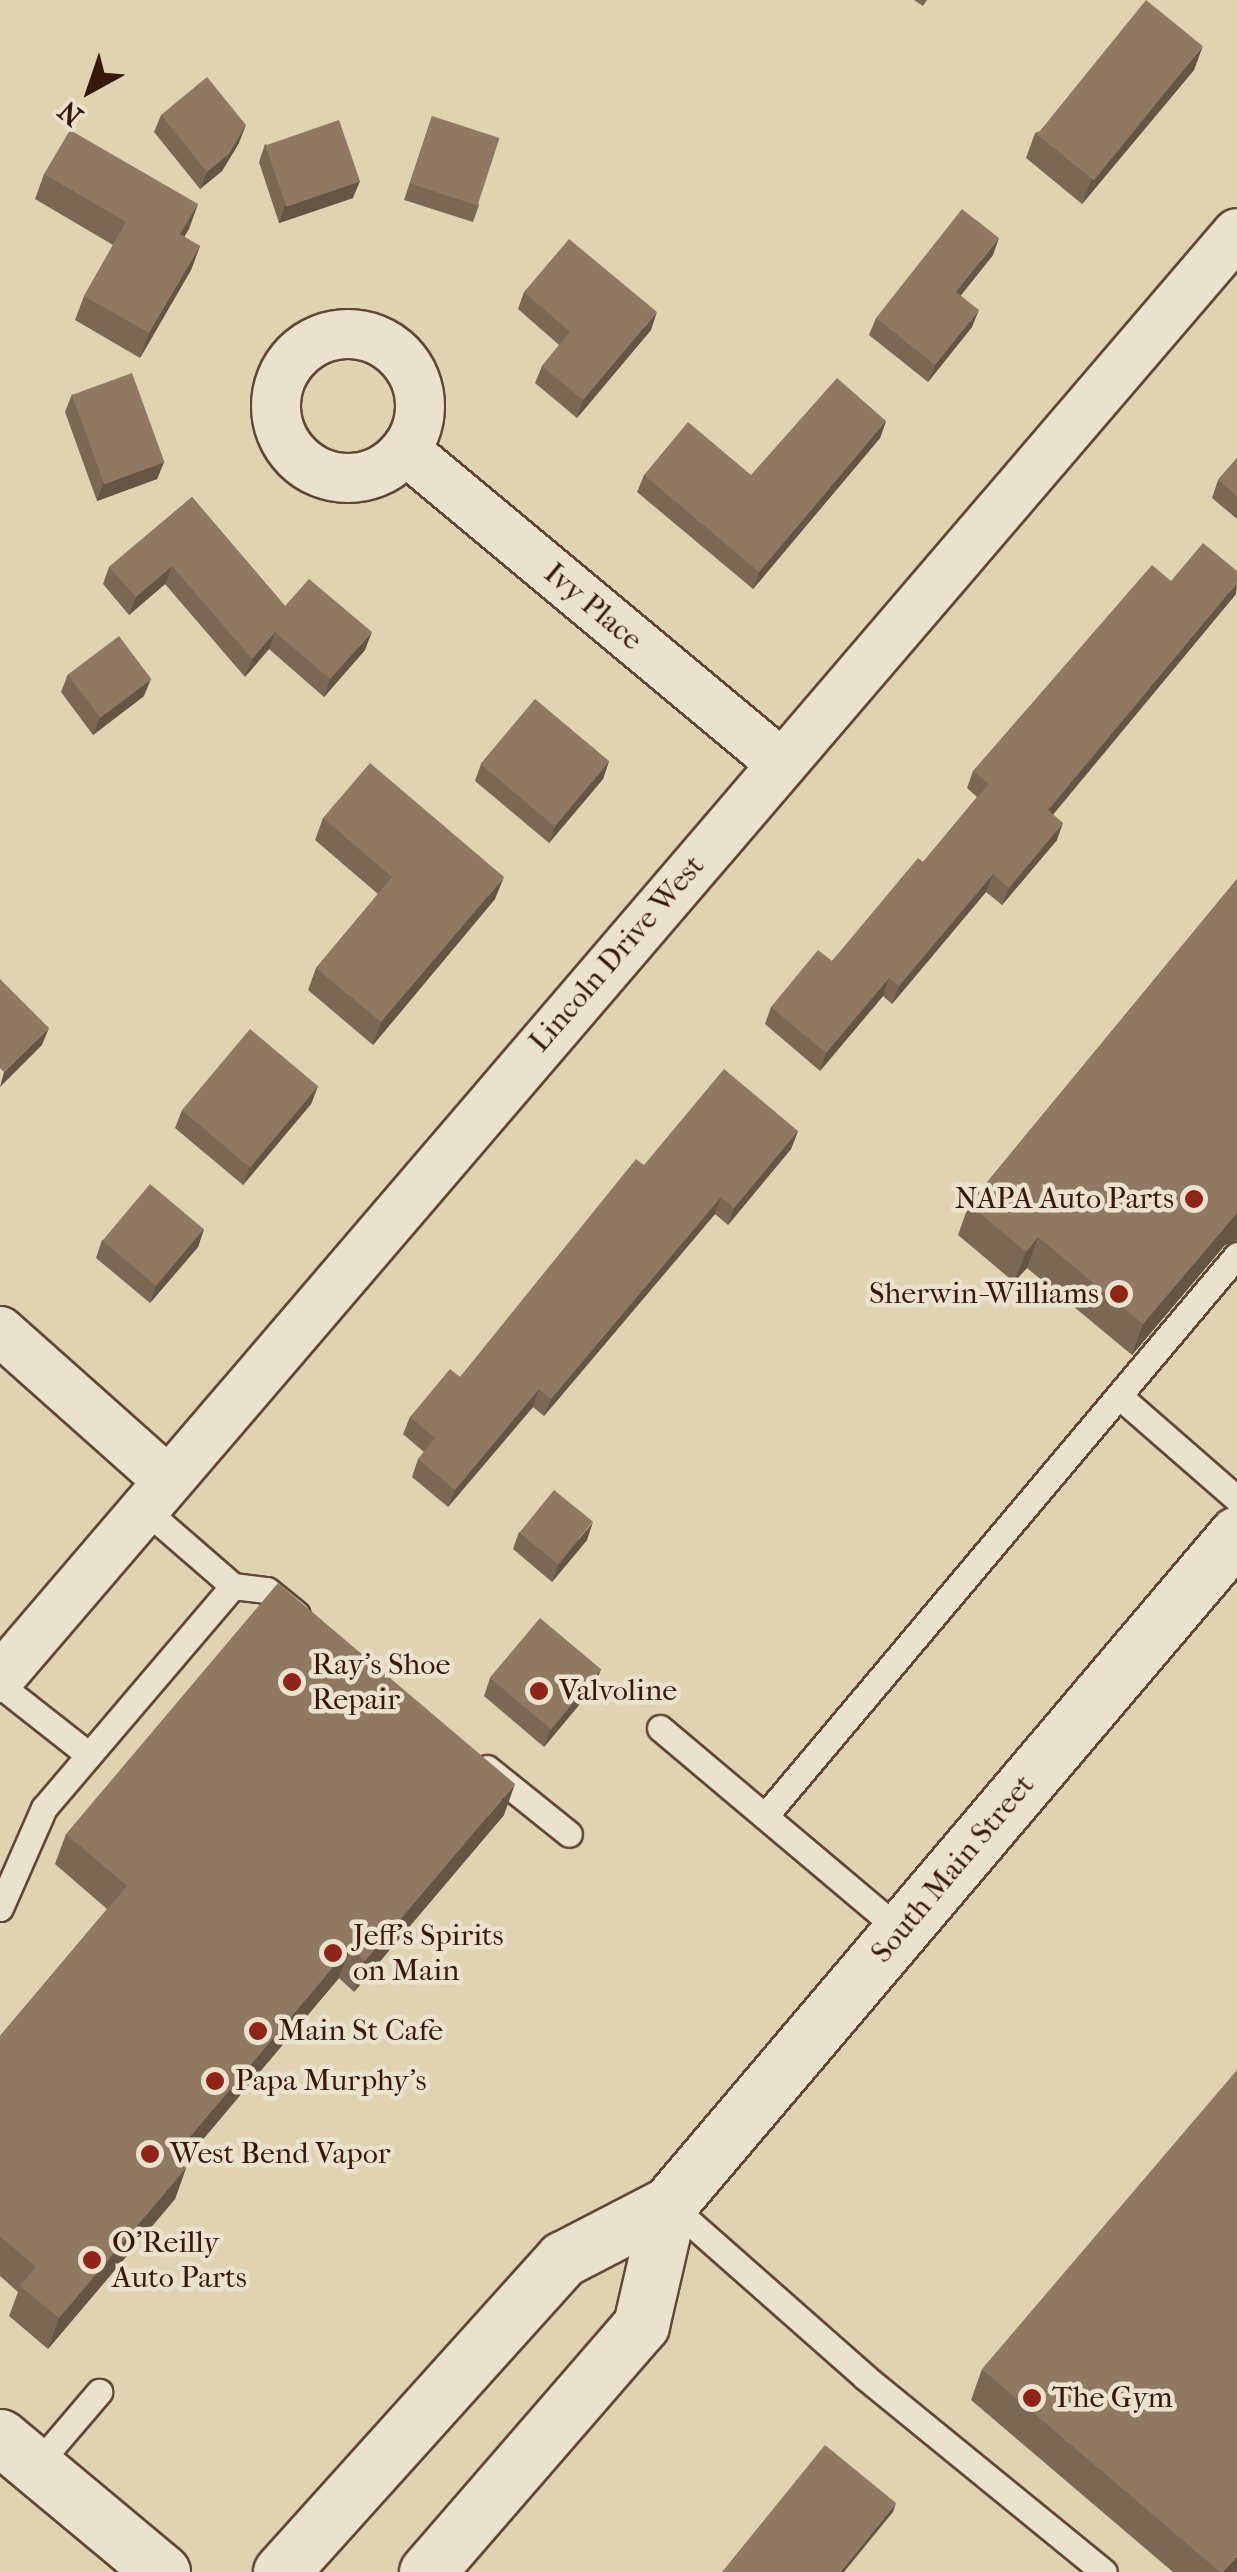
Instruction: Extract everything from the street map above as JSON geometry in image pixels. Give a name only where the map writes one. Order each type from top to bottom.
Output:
[{"type":"main road","name":"South Main Street","points":[[281,2572],[563,2259],[670,2204],[1237,1534]]},
{"type":"main road","name":"South Main Street","points":[[427,2572],[641,2325],[670,2204]]},
{"type":"main road","points":[[18,2452],[162,2572]]},
{"type":"street","name":"Lincoln Drive West","points":[[0,1682],[155,1494],[1237,233]]},
{"type":"street","name":"Ivy Place","points":[[405,450],[782,762]]},
{"type":"street","points":[[0,1331],[155,1494]]},
{"type":"lane","points":[[765,1816],[1237,1255]]},
{"type":"lane","points":[[1119,1396],[1237,1499]]},
{"type":"lane","points":[[155,1494],[233,1586],[267,1590],[312,1627]]},
{"type":"lane","points":[[0,1908],[44,1808],[233,1586]]},
{"type":"lane","points":[[0,1682],[89,1754]]},
{"type":"lane","points":[[660,1728],[901,1931]]},
{"type":"lane","points":[[464,1749],[569,1834]]},
{"type":"lane","points":[[670,2204],[866,2377],[1104,2572]]},
{"type":"lane","points":[[18,2452],[99,2392]]},
{"type":"building","points":[[1146,0],[1203,46],[1094,180],[1037,134]]},
{"type":"building","points":[[207,77],[246,125],[229,154],[207,172],[161,115]]},
{"type":"building","points":[[432,116],[500,138],[478,205],[410,184]]},
{"type":"building","points":[[339,120],[360,181],[286,207],[265,145]]},
{"type":"building","points":[[70,130],[198,204],[180,234],[200,246],[149,333],[84,296],[126,222],[44,174]]},
{"type":"building","points":[[962,209],[999,238],[956,292],[979,310],[935,365],[876,318]]},
{"type":"building","points":[[569,239],[657,312],[583,400],[542,366],[570,332],[524,292]]},
{"type":"building","points":[[132,373],[164,462],[104,484],[72,395]]},
{"type":"building","points":[[837,378],[886,421],[759,572],[644,475],[688,422],[751,475]]},
{"type":"building","points":[[1237,458],[1237,496],[1218,480]]},
{"type":"building","points":[[192,497],[285,606],[309,579],[372,632],[330,679],[275,632],[252,659],[172,566],[136,597],[109,567]]},
{"type":"building","points":[[1203,543],[1237,571],[1237,583],[1048,810],[1063,823],[1009,888],[993,874],[899,986],[889,978],[826,1053],[771,1007],[818,950],[832,961],[918,858],[923,862],[989,784],[973,771],[1152,565],[1171,581]]},
{"type":"building","points":[[119,636],[151,679],[100,718],[68,675]]},
{"type":"building","points":[[535,699],[609,761],[555,826],[480,764]]},
{"type":"building","points":[[370,763],[504,877],[381,1022],[316,968],[392,877],[323,818]]},
{"type":"building","points":[[1237,879],[1237,1213],[1143,1324],[1038,1237],[1026,1252],[969,1204]]},
{"type":"building","points":[[0,979],[49,1028],[4,1072],[0,1068]]},
{"type":"building","points":[[250,1029],[318,1086],[250,1167],[182,1110]]},
{"type":"building","points":[[724,1069],[798,1131],[734,1208],[721,1197],[551,1399],[539,1389],[455,1490],[418,1459],[435,1438],[410,1417],[450,1369],[460,1377],[636,1159],[644,1165]]},
{"type":"building","points":[[150,1184],[204,1229],[156,1286],[102,1241]]},
{"type":"building","points":[[554,1490],[593,1521],[558,1564],[519,1533]]},
{"type":"building","points":[[278,1583],[515,1784],[365,1961],[350,1947],[173,2157],[186,2168],[59,2318],[20,2286],[36,2267],[0,2236],[0,2036],[127,1886],[66,1834]]},
{"type":"building","name":"Valvoline","points":[[540,1618],[601,1669],[551,1729],[490,1678]]},
{"type":"building","points":[[1237,2070],[1237,2556],[1220,2572],[982,2369]]},
{"type":"building","points":[[825,2445],[896,2503],[840,2572],[722,2572]]},
{"type":"place","name":"NAPA Auto Parts","points":[[1194,1199]]},
{"type":"place","name":"Sherwin-Williams","points":[[1119,1294]]},
{"type":"place","name":"Ray's Shoe Repair","points":[[292,1682]]},
{"type":"place","name":"Valvoline","points":[[539,1691]]},
{"type":"place","name":"Jeff's Spirits on Main","points":[[333,1953]]},
{"type":"place","name":"Main St Cafe","points":[[258,2031]]},
{"type":"place","name":"Papa Murphy's","points":[[215,2081]]},
{"type":"place","name":"West Bend Vapor","points":[[150,2154]]},
{"type":"place","name":"O'Reilly Auto Parts","points":[[92,2260]]},
{"type":"place","name":"The Gym","points":[[1032,2398]]}]
